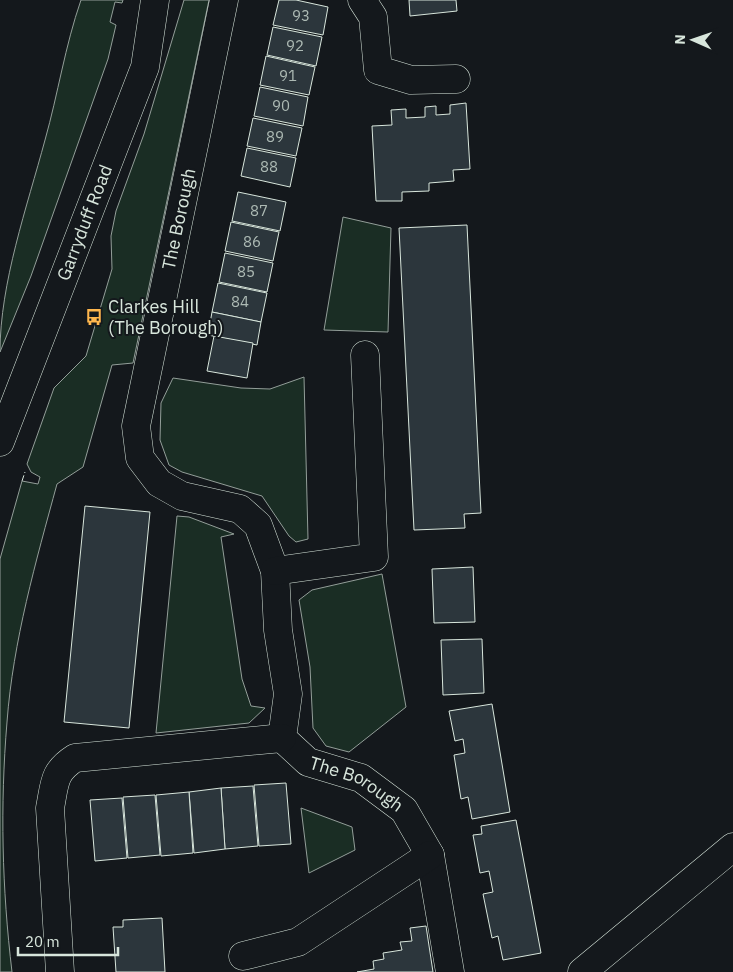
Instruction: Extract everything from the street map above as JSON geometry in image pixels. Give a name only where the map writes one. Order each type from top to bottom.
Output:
[{"type":"street","name":"Garryduff Road","points":[[0,442],[145,67],[154,0]]},
{"type":"street","name":"The Borough","points":[[224,0],[136,426],[140,458],[159,483],[182,496],[240,509],[258,525],[275,571],[278,630],[288,694],[282,738],[308,762],[360,778],[404,810],[430,855],[450,972]]},
{"type":"street","points":[[362,0],[373,17],[378,70],[411,80],[456,79]]},
{"type":"street","points":[[275,571],[374,557],[365,354]]},
{"type":"street","points":[[60,972],[50,808],[55,781],[61,767],[75,758],[282,738]]},
{"type":"street","points":[[582,972],[733,847]]},
{"type":"street","points":[[243,956],[298,942],[430,855]]},
{"type":"green space","points":[[81,0],[123,0],[122,3],[115,2],[110,22],[116,25],[108,59],[31,276],[0,352],[4,299],[9,272],[50,123],[70,35]]},
{"type":"green space","points":[[184,0],[209,0],[133,363],[112,365],[83,467],[57,484],[34,572],[14,661],[7,722],[3,785],[4,878],[12,972],[0,972],[0,559],[22,481],[38,484],[40,477],[31,472],[27,464],[54,388],[86,356],[112,269],[111,236],[116,211],[144,134]]},
{"type":"green space","points":[[343,217],[391,228],[388,332],[324,330]]},
{"type":"green space","points":[[304,377],[308,539],[296,542],[289,536],[262,496],[182,472],[169,465],[160,440],[161,403],[173,378],[241,388],[270,389]]},
{"type":"green space","points":[[177,516],[189,517],[234,534],[221,537],[242,679],[251,706],[265,708],[249,723],[156,733]]},
{"type":"green space","points":[[382,574],[406,707],[349,752],[326,746],[313,728],[310,667],[299,600],[312,590]]},
{"type":"green space","points":[[301,808],[352,827],[355,850],[309,873]]},
{"type":"building","points":[[279,0],[296,0],[328,7],[323,35],[273,25]]},
{"type":"building","points":[[409,0],[456,0],[457,11],[410,16]]},
{"type":"building","points":[[273,27],[322,37],[316,66],[267,55]]},
{"type":"building","points":[[266,56],[315,67],[309,95],[260,85]]},
{"type":"building","points":[[260,87],[308,97],[303,126],[254,116]]},
{"type":"building","points":[[466,103],[470,169],[453,170],[454,181],[429,183],[429,191],[402,192],[402,201],[376,201],[372,126],[392,125],[391,110],[406,109],[406,118],[425,117],[425,107],[436,106],[436,115],[450,114],[450,105]]},
{"type":"building","points":[[253,118],[302,128],[296,156],[247,146]]},
{"type":"building","points":[[247,148],[296,158],[290,187],[241,176]]},
{"type":"building","points":[[238,192],[286,202],[280,231],[232,221]]},
{"type":"building","points":[[231,222],[279,232],[273,261],[225,251]]},
{"type":"building","points":[[467,225],[481,513],[464,514],[465,528],[414,530],[399,228]]},
{"type":"building","points":[[225,253],[273,263],[267,292],[219,282]]},
{"type":"building","points":[[218,283],[267,293],[261,322],[212,312]]},
{"type":"building","points":[[212,312],[261,322],[257,345],[208,335]]},
{"type":"building","points":[[214,336],[253,343],[247,378],[207,371]]},
{"type":"building","points":[[85,506],[150,512],[129,728],[64,722]]},
{"type":"building","points":[[473,567],[475,622],[434,623],[432,569]]},
{"type":"building","points":[[482,639],[484,693],[443,695],[441,640]]},
{"type":"building","points":[[492,704],[510,812],[472,819],[468,797],[461,799],[454,755],[465,753],[463,739],[455,741],[449,711]]},
{"type":"building","points":[[286,783],[291,844],[259,846],[254,785]]},
{"type":"building","points":[[253,786],[258,846],[225,849],[221,788]]},
{"type":"building","points":[[221,788],[225,849],[194,853],[189,792]]},
{"type":"building","points":[[189,792],[193,853],[161,856],[156,795]]},
{"type":"building","points":[[155,795],[160,855],[128,858],[123,797]]},
{"type":"building","points":[[122,798],[127,858],[95,861],[90,800]]},
{"type":"building","points":[[516,820],[541,953],[503,960],[498,936],[492,938],[483,894],[493,892],[489,871],[480,873],[473,835],[482,834],[481,826]]},
{"type":"building","points":[[162,918],[165,972],[116,972],[113,927],[123,927],[123,920]]},
{"type":"building","points":[[426,926],[433,972],[357,972],[374,969],[373,961],[384,959],[383,953],[402,950],[400,942],[412,941],[410,928]]},
{"type":"fence","points":[[22,481],[25,472]]},
{"type":"place","name":"Clarkes Hill (The Borough)","points":[[94,317]]}]
